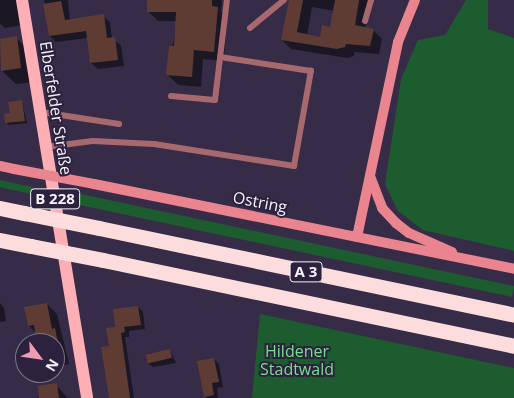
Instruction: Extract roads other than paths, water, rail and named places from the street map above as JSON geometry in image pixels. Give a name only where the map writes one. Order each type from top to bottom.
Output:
[{"type":"highway","name":"A 3","points":[[0,208],[514,315]]},
{"type":"highway","name":"A 3","points":[[0,240],[514,346]]},
{"type":"main road","name":"Elberfelder Straße","points":[[22,0],[87,398]]},
{"type":"main road","points":[[357,237],[398,42],[414,0]]},
{"type":"main road","name":"Ostring","points":[[0,166],[514,269]]},
{"type":"main road","points":[[370,176],[382,208],[396,223],[409,233],[464,258]]},
{"type":"lane","points":[[171,96],[215,100],[227,0]]},
{"type":"lane","points":[[250,28],[284,0]]},
{"type":"lane","points":[[365,21],[371,0]]},
{"type":"lane","points":[[46,147],[93,141],[154,144],[294,166],[311,71],[220,57]]},
{"type":"lane","points":[[40,112],[119,124]]},
{"type":"park label","name":"Hildener Stadtwald","points":[[297,360]]}]
